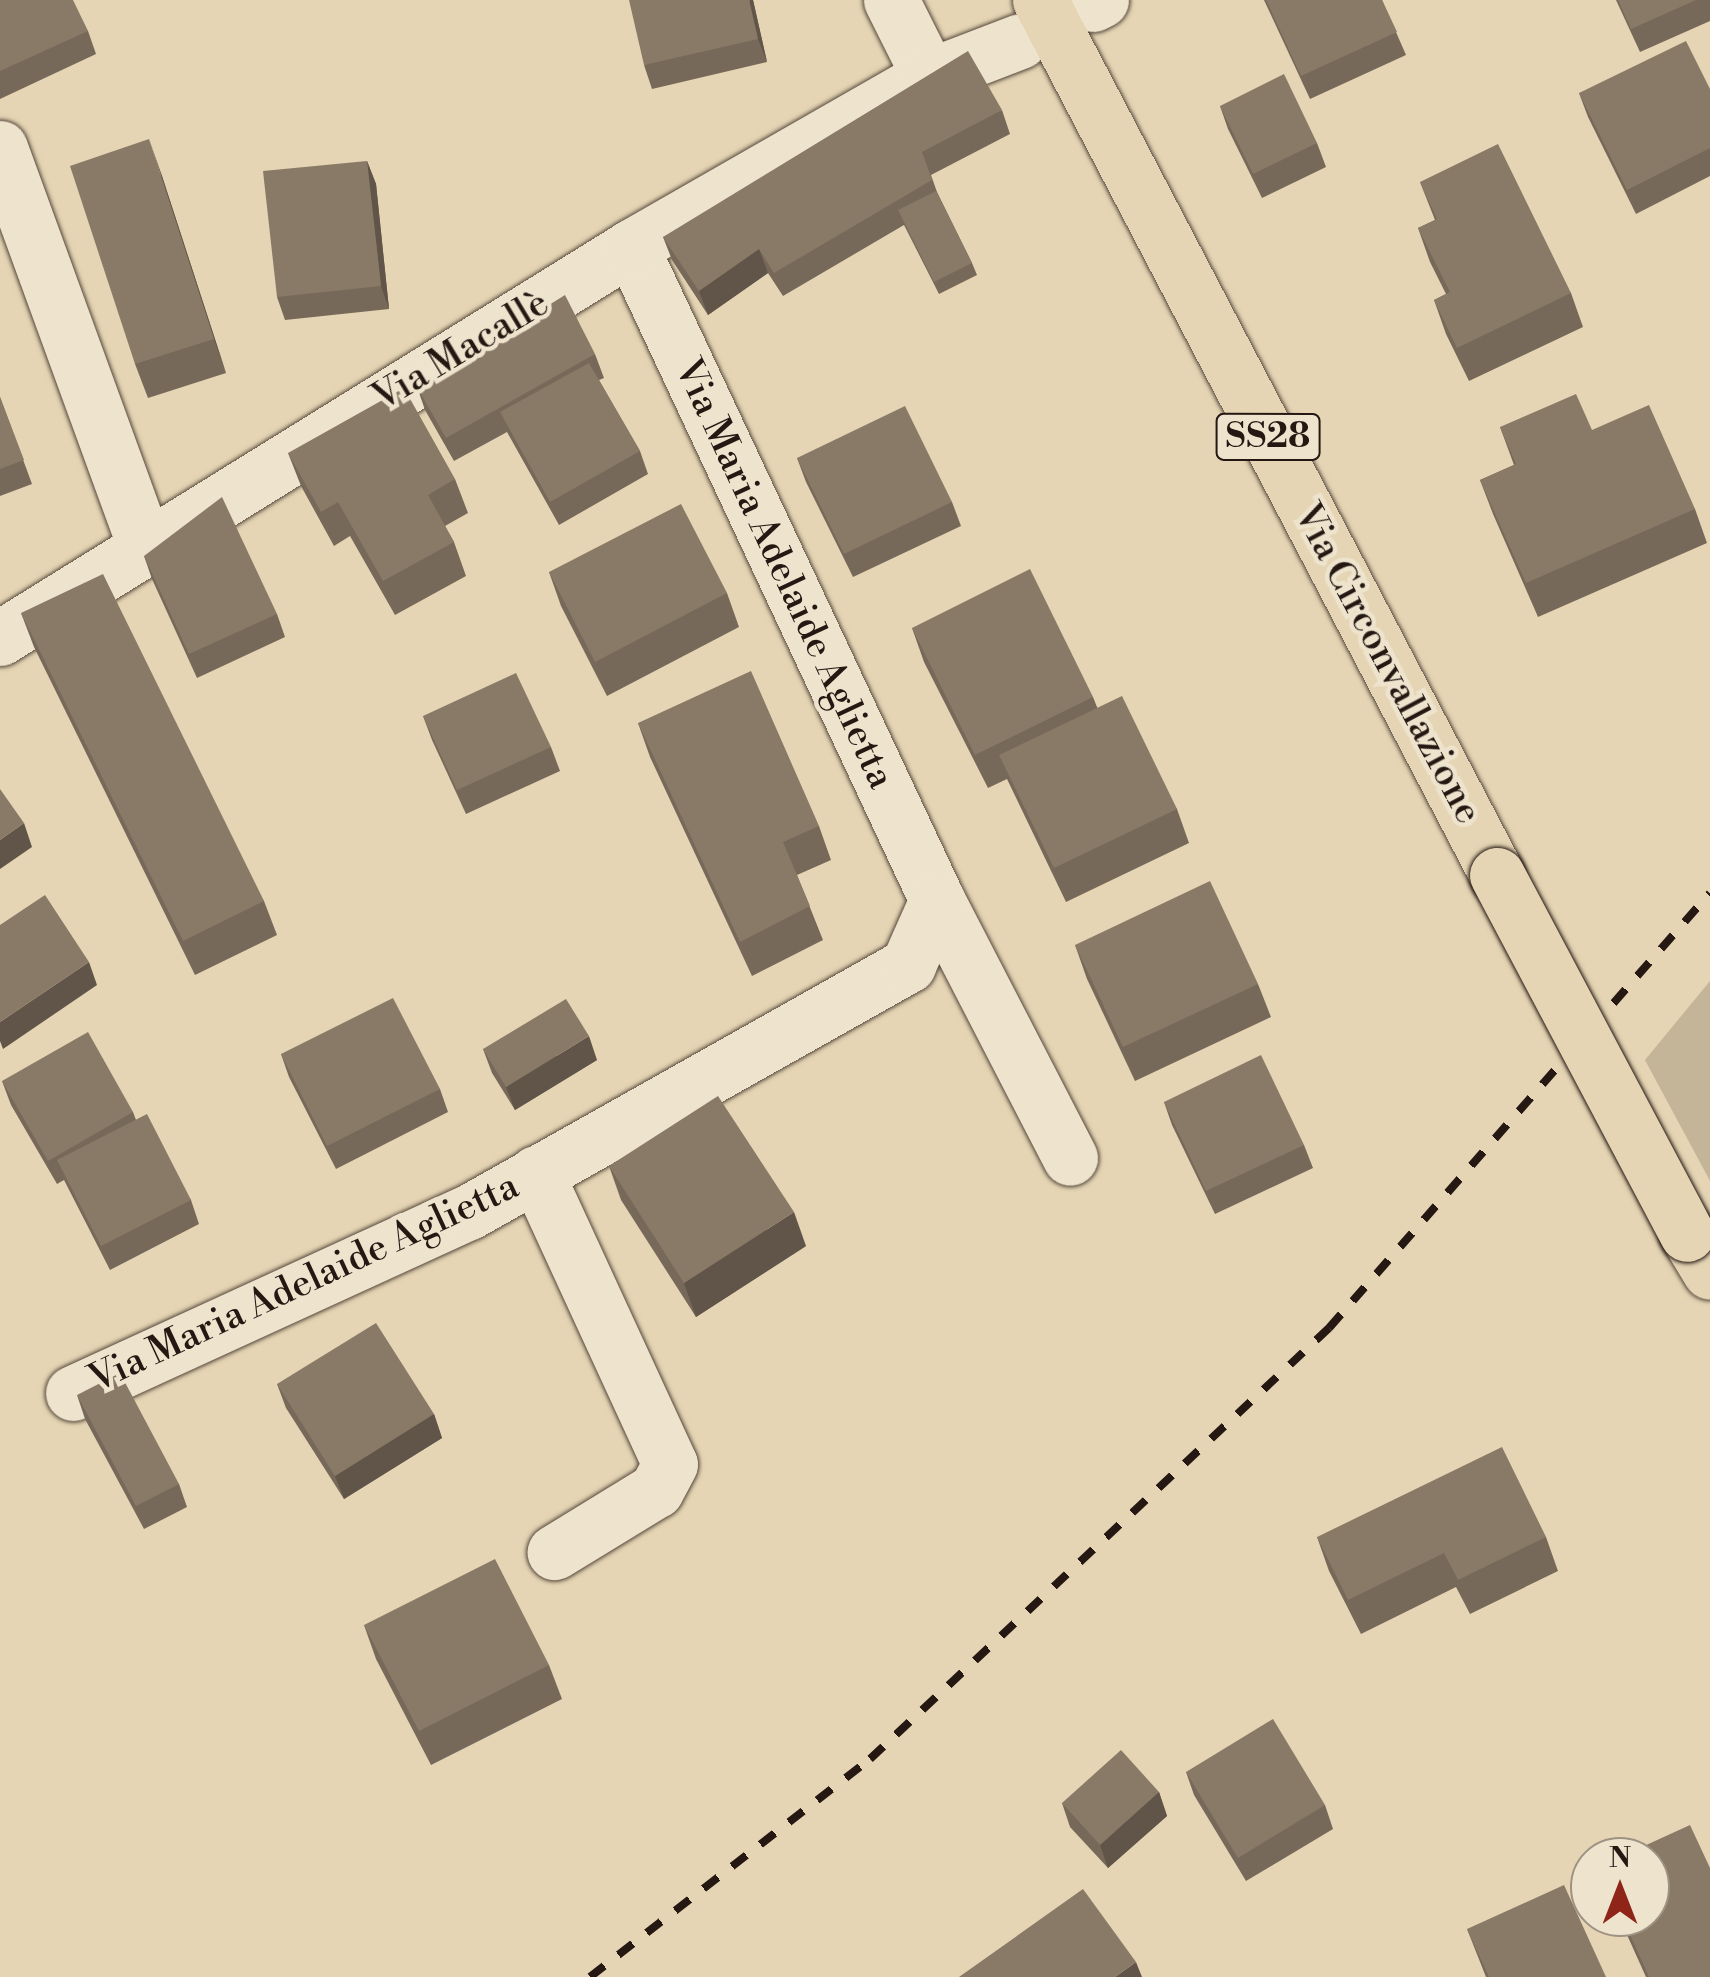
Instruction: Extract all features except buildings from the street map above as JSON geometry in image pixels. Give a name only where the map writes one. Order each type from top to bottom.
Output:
[{"type":"main road","name":"Via Circonvallazione","points":[[1063,11],[1497,875],[1699,1253]]},
{"type":"street","points":[[891,0],[928,76]]},
{"type":"street","name":"Via Macallè","points":[[0,638],[144,544],[632,247],[928,76],[1063,11]]},
{"type":"street","points":[[0,148],[144,544]]},
{"type":"street","name":"Via Maria Adelaide Aglietta","points":[[632,247],[937,900],[1070,1158]]},
{"type":"street","name":"Via Maria Adelaide Aglietta","points":[[72,1394],[536,1173],[908,965],[937,900]]},
{"type":"street","name":"Via Maria Adelaide Aglietta","points":[[536,1173],[670,1464],[627,1512],[555,1552]]},
{"type":"shaded area","points":[[1710,981],[1710,1181],[1645,1060]]},
{"type":"railway","points":[[590,1977],[870,1759],[1329,1328],[1710,893]]}]
